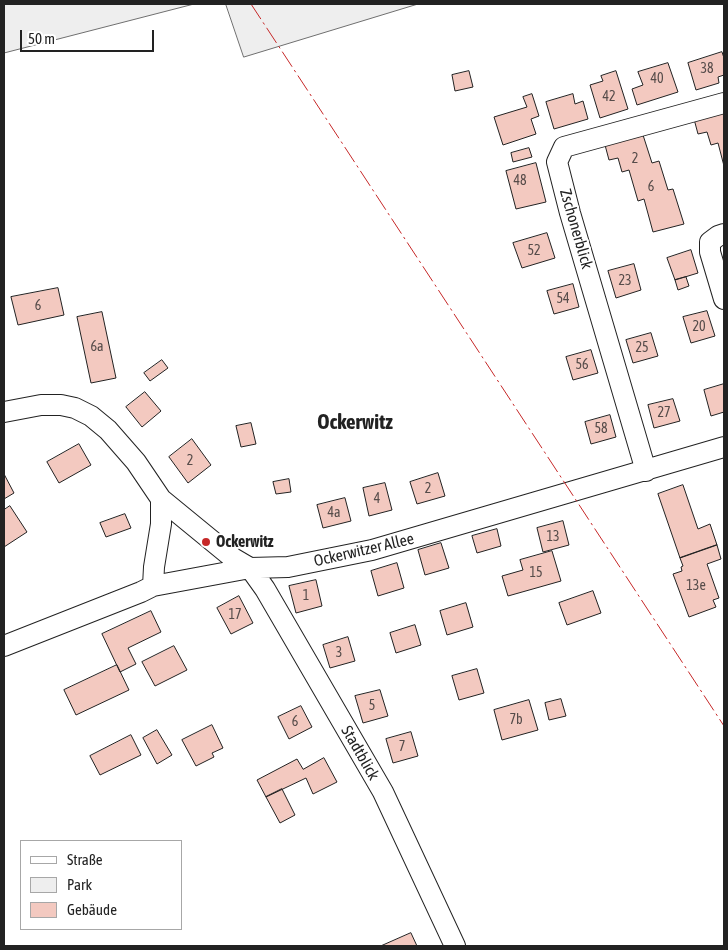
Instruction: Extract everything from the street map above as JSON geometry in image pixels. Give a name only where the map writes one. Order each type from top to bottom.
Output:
[{"type":"street","name":"Zschonerblick","points":[[646,471],[570,213],[557,162],[564,147],[724,103]]},
{"type":"street","points":[[724,234],[710,242],[710,252],[724,299]]},
{"type":"street","points":[[4,412],[41,405],[61,405],[75,408],[91,416],[108,430],[136,462],[161,499],[233,558],[250,568]]},
{"type":"street","name":"Ockerwitzer Allee","points":[[4,646],[153,586],[250,568],[288,567],[372,550],[724,447]]},
{"type":"street","points":[[153,586],[161,524],[161,499]]},
{"type":"street","name":"Stadtblick","points":[[250,568],[265,589],[383,792],[455,946]]},
{"type":"green space","points":[[4,4],[194,4],[4,53]]},
{"type":"green space","points":[[226,4],[418,4],[244,57]]},
{"type":"building","points":[[722,52],[724,75],[718,77],[719,83],[696,90],[688,63]]},
{"type":"building","points":[[668,63],[678,92],[637,105],[632,89],[643,85],[638,72]]},
{"type":"building","points":[[469,71],[473,87],[455,91],[452,75]]},
{"type":"building","points":[[616,71],[628,109],[600,118],[590,85],[603,81],[601,76]]},
{"type":"building","points":[[532,94],[539,116],[531,119],[536,134],[503,145],[494,117],[527,107],[523,97]]},
{"type":"building","points":[[573,94],[575,104],[583,101],[588,119],[554,129],[546,102]]},
{"type":"building","points":[[724,111],[724,166],[718,143],[711,145],[707,132],[698,134],[694,119]]},
{"type":"building","points":[[643,135],[652,163],[659,161],[668,190],[673,189],[684,224],[653,232],[644,199],[638,201],[629,170],[622,172],[618,158],[609,160],[605,145]]},
{"type":"building","points":[[529,148],[532,157],[513,162],[511,153]]},
{"type":"building","points":[[536,163],[546,202],[516,209],[506,171]]},
{"type":"building","points":[[547,233],[555,258],[522,268],[513,243]]},
{"type":"building","points":[[691,250],[698,273],[675,280],[667,258]]},
{"type":"building","points":[[634,264],[641,290],[616,298],[608,271]]},
{"type":"building","points":[[686,277],[689,286],[678,290],[675,280]]},
{"type":"building","points":[[573,284],[579,307],[554,314],[547,291]]},
{"type":"building","points":[[58,288],[64,315],[18,325],[11,297]]},
{"type":"building","points":[[707,311],[715,336],[691,343],[683,317]]},
{"type":"building","points":[[102,312],[116,378],[91,383],[77,317]]},
{"type":"building","points":[[651,333],[658,356],[633,363],[626,340]]},
{"type":"building","points":[[591,350],[598,373],[573,380],[566,357]]},
{"type":"building","points":[[162,360],[168,368],[150,381],[144,373]]},
{"type":"building","points":[[724,384],[724,412],[711,416],[704,390]]},
{"type":"building","points":[[145,392],[161,411],[142,427],[126,407]]},
{"type":"building","points":[[673,399],[680,421],[654,428],[648,405]]},
{"type":"building","points":[[610,415],[616,437],[591,444],[585,422]]},
{"type":"building","points":[[251,423],[256,444],[241,447],[236,426]]},
{"type":"building","points":[[192,439],[211,465],[188,483],[169,457]]},
{"type":"building","points":[[79,444],[91,465],[59,483],[47,462]]},
{"type":"building","points":[[438,473],[445,496],[417,504],[410,482]]},
{"type":"building","points":[[4,474],[14,493],[4,499]]},
{"type":"building","points":[[289,479],[291,492],[276,494],[273,482]]},
{"type":"building","points":[[385,483],[392,510],[369,516],[363,488]]},
{"type":"building","points":[[683,485],[698,529],[710,524],[717,545],[680,558],[658,494]]},
{"type":"building","points":[[345,498],[351,521],[323,528],[317,505]]},
{"type":"building","points":[[10,506],[27,532],[4,547],[4,510]]},
{"type":"building","points":[[125,514],[131,528],[106,537],[100,523]]},
{"type":"building","points":[[563,521],[569,545],[543,552],[537,528]]},
{"type":"building","points":[[497,529],[501,546],[477,553],[472,536]]},
{"type":"building","points":[[441,543],[449,568],[425,575],[418,550]]},
{"type":"building","points":[[717,545],[721,559],[707,564],[719,598],[713,600],[716,607],[689,617],[673,574],[682,571],[681,567],[683,566],[680,558]]},
{"type":"building","points":[[552,551],[561,581],[508,596],[502,576],[523,570],[520,560]]},
{"type":"building","points":[[397,563],[404,588],[378,596],[371,571]]},
{"type":"building","points":[[316,580],[322,606],[296,613],[289,586]]},
{"type":"building","points":[[593,591],[601,613],[567,625],[559,603]]},
{"type":"building","points":[[239,596],[253,623],[231,634],[217,608]]},
{"type":"building","points":[[466,603],[473,627],[447,635],[440,611]]},
{"type":"building","points":[[151,611],[161,632],[128,648],[136,664],[120,672],[102,634]]},
{"type":"building","points":[[415,625],[421,645],[396,653],[390,633]]},
{"type":"building","points":[[348,637],[355,661],[330,668],[323,645]]},
{"type":"building","points":[[174,646],[187,670],[155,686],[142,662]]},
{"type":"building","points":[[117,665],[129,690],[76,715],[64,690]]},
{"type":"building","points":[[477,669],[484,693],[459,700],[452,676]]},
{"type":"building","points":[[380,690],[388,716],[363,723],[355,696]]},
{"type":"building","points":[[561,699],[566,716],[549,720],[545,703]]},
{"type":"building","points":[[529,700],[538,730],[502,740],[494,710]]},
{"type":"building","points":[[301,706],[312,727],[289,739],[278,717]]},
{"type":"building","points":[[212,725],[223,748],[212,753],[214,757],[196,766],[182,740]]},
{"type":"building","points":[[157,730],[172,755],[157,764],[143,738]]},
{"type":"building","points":[[411,732],[418,756],[393,763],[386,739]]},
{"type":"building","points":[[131,735],[141,755],[100,775],[90,756]]},
{"type":"building","points":[[324,758],[337,782],[313,794],[306,778],[266,797],[257,780],[297,759],[303,769]]},
{"type":"building","points":[[282,789],[295,815],[280,823],[266,797]]},
{"type":"building","points":[[411,933],[417,946],[381,946]]},
{"type":"power","points":[[251,4],[724,726]]},
{"type":"place","name":"Ockerwitz","points":[[206,542]]},
{"type":"district","name":"Ockerwitz","points":[[355,422]]}]
